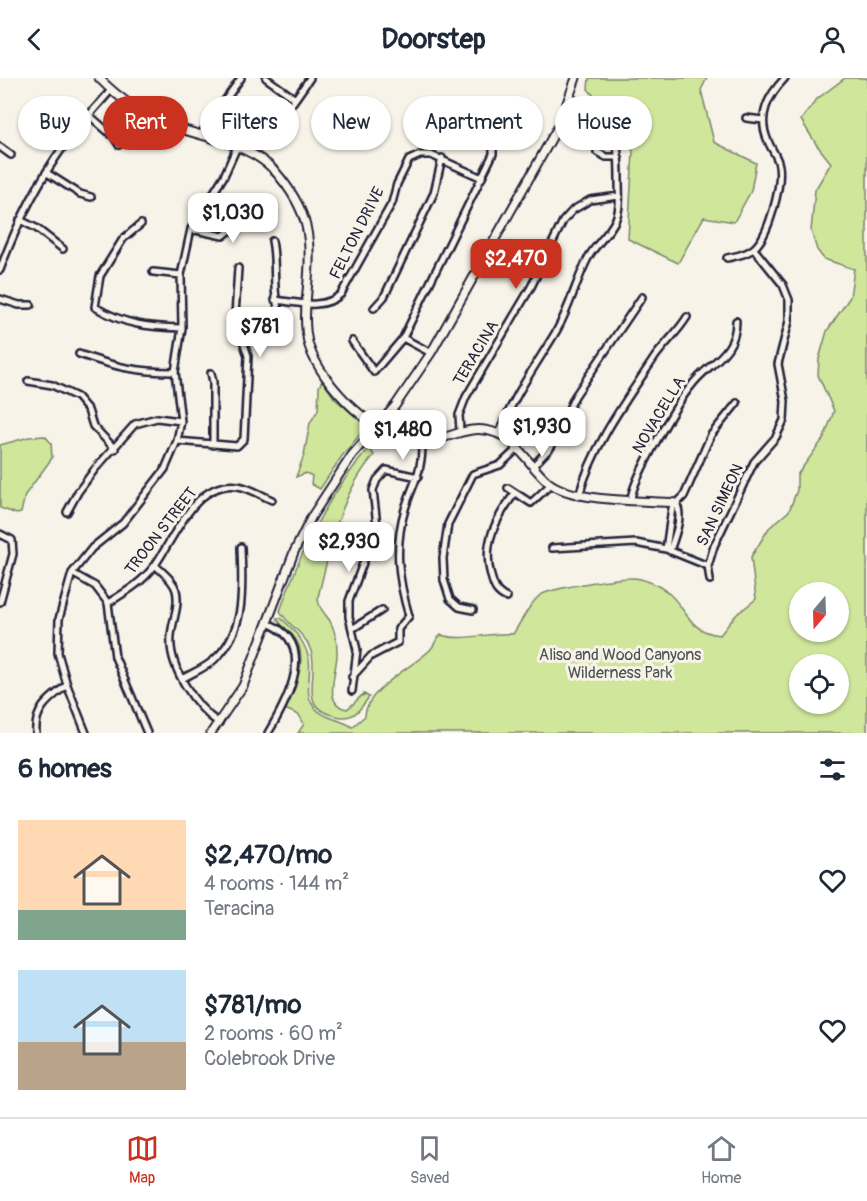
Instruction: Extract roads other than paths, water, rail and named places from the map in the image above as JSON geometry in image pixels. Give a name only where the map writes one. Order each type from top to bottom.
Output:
[{"type":"main road","points":[[99,78],[111,90],[148,116],[200,134]]},
{"type":"main road","points":[[571,96],[576,78]]},
{"type":"main road","points":[[211,733],[243,686],[294,552],[312,516],[351,455],[413,382],[555,132]]},
{"type":"main road","points":[[242,150],[272,168],[299,204],[309,234],[306,303],[309,344],[324,377],[353,408],[393,437],[422,442],[443,438],[460,431],[479,429],[499,434],[508,439],[551,484],[579,496],[676,503]]},
{"type":"street","points":[[228,96],[241,78]]},
{"type":"street","points":[[266,78],[291,96]]},
{"type":"street","points":[[296,96],[310,78]]},
{"type":"street","points":[[727,258],[754,249],[766,230],[780,174],[778,162],[764,131],[763,120],[767,99],[785,78]]},
{"type":"street","points":[[91,115],[111,90]]},
{"type":"street","points":[[91,117],[103,127]]},
{"type":"street","points":[[746,117],[763,120]]},
{"type":"street","points":[[0,147],[11,154]]},
{"type":"street","points":[[0,270],[20,220],[62,150]]},
{"type":"street","points":[[86,733],[67,685],[58,653],[59,619],[72,573],[92,548],[130,514],[165,469],[177,441],[181,421],[175,372],[182,328],[181,275],[191,229],[220,183],[236,150]]},
{"type":"street","points":[[352,341],[374,372],[403,338],[482,178],[493,150]]},
{"type":"street","points":[[499,434],[513,402],[558,328],[589,256],[616,220],[619,196],[618,150]]},
{"type":"street","points":[[597,152],[606,157],[619,157]]},
{"type":"street","name":"FELTON DRIVE","points":[[274,300],[323,304],[334,300],[341,294],[392,203],[397,184],[409,160],[420,155],[431,154],[482,178]]},
{"type":"street","points":[[374,308],[384,297],[434,193],[442,158]]},
{"type":"street","points":[[47,173],[80,194],[91,197]]},
{"type":"street","name":"TERACINA","points":[[460,431],[459,415],[466,397],[531,287],[563,221],[573,210],[590,200],[619,196]]},
{"type":"street","points":[[191,229],[223,236],[236,226],[252,201]]},
{"type":"street","points":[[20,220],[36,228],[63,249]]},
{"type":"street","points":[[141,224],[123,239],[100,276],[95,307],[134,325],[182,328]]},
{"type":"street","points":[[272,241],[275,256],[274,300],[278,313],[285,323]]},
{"type":"street","name":"SAN SIMEON","points":[[710,580],[708,566],[714,546],[754,462],[776,437],[784,420],[785,401],[778,364],[789,321],[789,300],[783,285],[754,249]]},
{"type":"street","points":[[177,441],[237,446],[242,444],[244,439],[248,356],[236,316],[238,268]]},
{"type":"street","points":[[153,272],[181,275]]},
{"type":"street","points":[[533,466],[551,447],[575,396],[642,297]]},
{"type":"street","points":[[0,299],[19,305],[31,305]]},
{"type":"street","points":[[579,496],[583,480],[606,435],[656,356],[687,317]]},
{"type":"street","name":"NOVACELLA","points":[[630,500],[635,480],[690,387],[731,346],[736,334],[736,321]]},
{"type":"street","points":[[403,338],[431,353]]},
{"type":"street","points":[[79,354],[116,368],[145,372],[175,372]]},
{"type":"street","points":[[211,373],[213,445]]},
{"type":"street","points":[[28,381],[52,385],[76,397],[88,410],[93,426],[115,449]]},
{"type":"street","points":[[668,550],[679,520],[679,509],[676,503],[684,496],[709,439],[736,404]]},
{"type":"street","points":[[67,512],[89,477],[135,424],[157,418],[181,421]]},
{"type":"street","points":[[352,677],[371,657],[398,642],[398,629],[409,616],[400,584],[398,550],[405,507],[423,461],[422,442]]},
{"type":"street","points":[[473,610],[456,605],[450,599],[446,588],[443,548],[447,527],[473,474],[500,465],[517,449]]},
{"type":"street","points":[[352,691],[357,650],[349,601],[377,525],[372,498],[373,489],[386,470],[418,477]]},
{"type":"street","points":[[508,488],[531,503],[551,484]]},
{"type":"street","name":"TROON STREET","points":[[108,603],[134,587],[155,565],[174,532],[203,495],[213,489],[235,485],[272,500]]},
{"type":"street","points":[[507,598],[499,594],[494,587],[488,556],[490,537],[495,524],[515,493]]},
{"type":"street","points":[[0,534],[12,540],[13,554],[0,602]]},
{"type":"street","points":[[552,548],[626,542],[649,544],[708,566]]},
{"type":"street","points":[[182,679],[217,657],[232,638],[241,601],[241,547]]},
{"type":"street","points":[[155,565],[173,584],[176,592],[177,605],[171,650],[182,679],[196,704],[219,723]]},
{"type":"street","points":[[72,573],[95,586],[108,603],[116,657],[147,733]]},
{"type":"street","points":[[352,629],[382,610]]},
{"type":"street","points":[[267,623],[291,639],[297,660],[279,713],[268,733]]},
{"type":"street","points":[[36,733],[35,720],[45,702],[67,685]]},
{"type":"park label","name":"Aliso and Wood Canyons Wilderness Park","points":[[620,664]]}]
